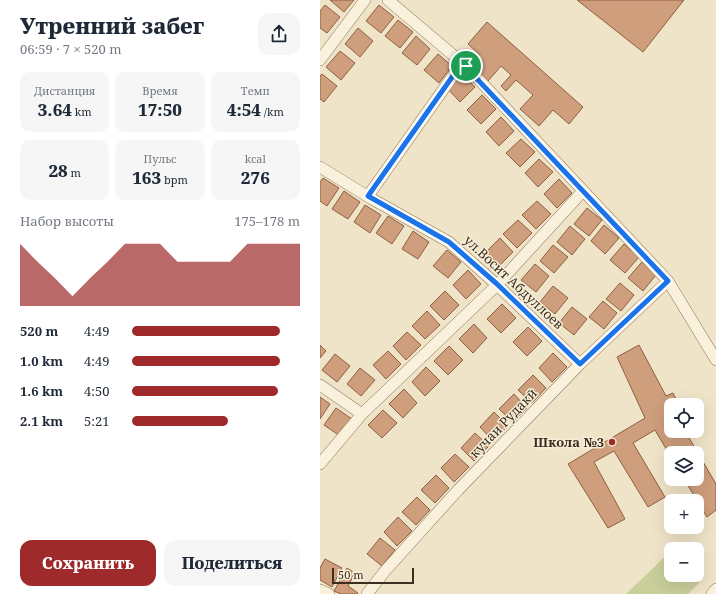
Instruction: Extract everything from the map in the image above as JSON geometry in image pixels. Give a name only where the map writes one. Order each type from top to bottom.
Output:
[{"type":"street","points":[[320,60],[365,0]]},
{"type":"street","points":[[388,0],[462,63],[668,281],[716,360]]},
{"type":"street","points":[[368,196],[462,63]]},
{"type":"street","name":"ул.Восит Абдуллоев","points":[[320,167],[449,242],[497,284],[580,364]]},
{"type":"street","points":[[320,464],[362,414],[587,195]]},
{"type":"street","name":"кучаи Рудакӣ","points":[[367,594],[385,571],[458,490],[580,364],[668,281]]},
{"type":"street","points":[[320,385],[362,414]]},
{"type":"street","points":[[712,594],[716,589]]},
{"type":"street","points":[[320,590],[329,594]]},
{"type":"green space","points":[[664,558],[664,582],[700,582],[688,594],[626,594]]},
{"type":"building","points":[[330,0],[354,0],[344,12]]},
{"type":"building","points":[[577,0],[684,0],[643,52]]},
{"type":"building","points":[[325,5],[340,17],[327,33],[320,28],[320,11]]},
{"type":"building","points":[[379,5],[394,17],[381,33],[366,21]]},
{"type":"building","points":[[398,20],[413,32],[400,48],[385,36]]},
{"type":"building","points":[[487,22],[583,107],[569,124],[553,110],[539,126],[520,109],[533,95],[516,80],[506,91],[501,86],[511,75],[501,66],[488,81],[470,65],[479,54],[468,44]]},
{"type":"building","points":[[358,28],[373,41],[360,57],[345,44]]},
{"type":"building","points":[[416,36],[430,49],[417,65],[402,53]]},
{"type":"building","points":[[340,51],[355,63],[341,80],[326,67]]},
{"type":"building","points":[[438,54],[452,66],[439,83],[424,70]]},
{"type":"building","points":[[461,73],[475,87],[460,102],[447,88]]},
{"type":"building","points":[[322,74],[337,86],[324,102],[320,99],[320,76]]},
{"type":"building","points":[[482,95],[496,109],[481,124],[467,110]]},
{"type":"building","points":[[501,117],[514,131],[499,146],[486,132]]},
{"type":"building","points":[[521,139],[535,152],[520,167],[506,153]]},
{"type":"building","points":[[539,159],[553,172],[538,187],[525,173]]},
{"type":"building","points":[[323,178],[339,188],[327,206],[320,201],[320,182]]},
{"type":"building","points":[[559,179],[572,193],[557,208],[544,194]]},
{"type":"building","points":[[344,191],[360,202],[348,219],[332,209]]},
{"type":"building","points":[[537,201],[551,214],[536,229],[522,215]]},
{"type":"building","points":[[365,205],[381,215],[370,233],[354,222]]},
{"type":"building","points":[[587,208],[602,220],[589,236],[574,224]]},
{"type":"building","points":[[388,216],[404,226],[392,244],[376,233]]},
{"type":"building","points":[[518,220],[532,233],[517,248],[503,234]]},
{"type":"building","points":[[604,225],[619,238],[605,254],[591,241]]},
{"type":"building","points":[[570,226],[585,239],[572,255],[557,242]]},
{"type":"building","points":[[413,231],[429,242],[418,259],[402,249]]},
{"type":"building","points":[[500,238],[513,252],[498,267],[485,253]]},
{"type":"building","points":[[624,244],[639,257],[625,273],[610,260]]},
{"type":"building","points":[[553,245],[568,257],[554,273],[540,261]]},
{"type":"building","points":[[447,250],[461,262],[448,278],[433,266]]},
{"type":"building","points":[[642,262],[656,275],[643,291],[628,278]]},
{"type":"building","points":[[535,264],[549,276],[536,292],[521,280]]},
{"type":"building","points":[[468,270],[481,284],[466,299],[453,285]]},
{"type":"building","points":[[620,283],[634,295],[621,311],[606,299]]},
{"type":"building","points":[[553,286],[568,298],[555,314],[540,302]]},
{"type":"building","points":[[445,291],[459,305],[444,320],[430,306]]},
{"type":"building","points":[[603,301],[617,313],[604,329],[589,317]]},
{"type":"building","points":[[502,304],[516,318],[501,333],[487,319]]},
{"type":"building","points":[[572,307],[587,319],[574,335],[559,323]]},
{"type":"building","points":[[427,311],[440,325],[425,339],[412,326]]},
{"type":"building","points":[[474,324],[487,338],[473,353],[459,339]]},
{"type":"building","points":[[528,327],[542,341],[527,356],[513,342]]},
{"type":"building","points":[[407,332],[421,345],[406,360],[393,346]]},
{"type":"building","points":[[320,345],[326,351],[320,358]]},
{"type":"building","points":[[639,345],[666,396],[673,393],[676,398],[664,398],[664,438],[689,438],[694,446],[664,446],[655,430],[633,443],[664,495],[664,498],[648,507],[614,451],[594,462],[625,519],[608,528],[568,464],[645,418],[617,357]]},
{"type":"building","points":[[449,346],[463,360],[448,375],[434,361]]},
{"type":"building","points":[[388,351],[401,364],[386,379],[373,365]]},
{"type":"building","points":[[553,353],[567,367],[552,382],[539,368]]},
{"type":"building","points":[[335,354],[350,366],[337,382],[322,370]]},
{"type":"building","points":[[426,367],[440,381],[425,396],[412,382]]},
{"type":"building","points":[[360,368],[375,380],[361,396],[347,384]]},
{"type":"building","points":[[533,375],[546,388],[532,403],[518,390]]},
{"type":"building","points":[[404,389],[417,403],[403,418],[389,404]]},
{"type":"building","points":[[514,394],[527,408],[513,422],[499,409]]},
{"type":"building","points":[[320,397],[330,404],[320,419]]},
{"type":"building","points":[[336,408],[352,419],[340,436],[324,425]]},
{"type":"building","points":[[383,410],[397,423],[382,438],[368,425]]},
{"type":"building","points":[[494,412],[508,426],[493,441],[480,427]]},
{"type":"building","points":[[475,433],[489,446],[474,461],[461,448]]},
{"type":"building","points":[[455,454],[469,467],[454,482],[441,468]]},
{"type":"building","points":[[704,463],[716,484],[716,510],[707,517],[704,512],[704,494],[693,494],[688,486],[704,486]]},
{"type":"building","points":[[436,475],[449,488],[435,503],[421,490]]},
{"type":"building","points":[[417,497],[430,510],[416,525],[402,512]]},
{"type":"building","points":[[398,517],[412,531],[397,546],[384,532]]},
{"type":"building","points":[[380,538],[395,550],[382,566],[367,554]]},
{"type":"building","points":[[325,559],[342,568],[332,587],[320,580],[320,568]]},
{"type":"building","points":[[347,568],[355,573],[348,586],[358,593],[357,594],[341,594],[334,591]]},
{"type":"place","name":"Школа №3","points":[[612,442]]},
{"type":"route","points":[[462,63],[466,66],[668,281],[580,364],[497,284],[449,242],[368,196],[462,63]]}]
